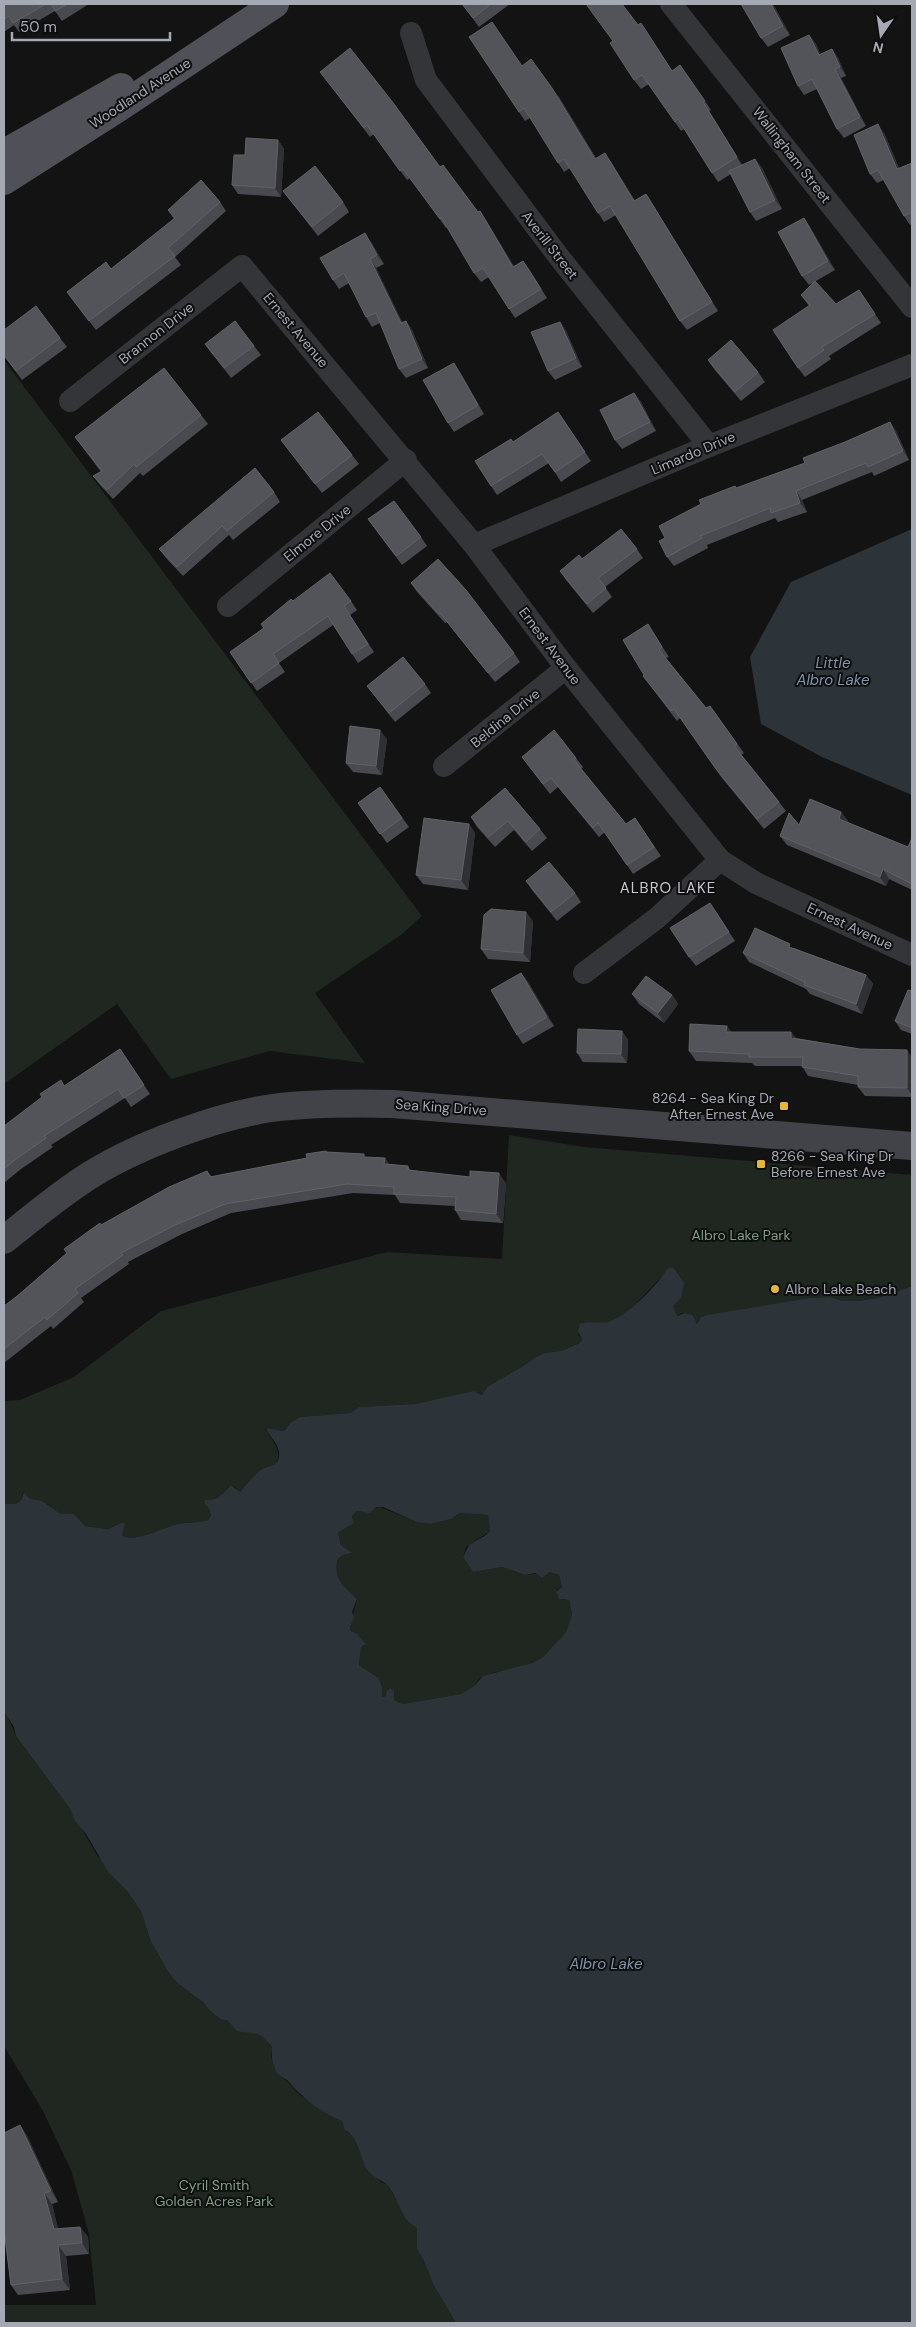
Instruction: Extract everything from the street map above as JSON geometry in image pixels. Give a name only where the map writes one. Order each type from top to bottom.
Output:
[{"type":"main road","name":"Woodland Avenue","points":[[4,153],[273,4]]},
{"type":"main road","name":"Woodland Avenue","points":[[4,181],[117,109],[273,4]]},
{"type":"street","name":"Wallingham Street","points":[[671,4],[912,307]]},
{"type":"street","name":"Averill Street","points":[[411,33],[426,80],[558,257],[710,446]]},
{"type":"street","name":"Brannon Drive","points":[[70,401],[242,266]]},
{"type":"street","name":"Ernest Avenue","points":[[242,266],[406,460],[474,545],[566,668],[720,860],[756,883],[912,955]]},
{"type":"street","name":"Limardo Drive","points":[[474,545],[912,364]]},
{"type":"street","name":"Elmore Drive","points":[[228,606],[406,460]]},
{"type":"street","name":"Beldina Drive","points":[[444,766],[566,668]]},
{"type":"street","points":[[584,973],[657,918],[720,860]]},
{"type":"street","name":"Sea King Drive","points":[[4,1240],[92,1174],[147,1145],[213,1123],[271,1108],[336,1103],[393,1104],[912,1146]]},
{"type":"green space","points":[[4,360],[422,916],[401,935],[315,993],[365,1063],[269,1051],[171,1079],[117,1004],[4,1084]]},
{"type":"green space","name":"Albro Lake Park","points":[[509,1135],[584,1147],[912,1175],[912,1286],[878,1298],[858,1301],[843,1301],[830,1297],[809,1298],[702,1316],[697,1324],[693,1315],[682,1313],[676,1316],[673,1306],[680,1295],[681,1287],[673,1267],[627,1313],[578,1334],[582,1340],[580,1343],[561,1351],[544,1353],[536,1357],[487,1387],[482,1395],[477,1392],[415,1404],[359,1407],[350,1413],[300,1417],[291,1422],[284,1431],[265,1428],[277,1449],[278,1459],[275,1464],[258,1472],[240,1492],[234,1486],[229,1486],[223,1495],[204,1503],[211,1515],[208,1520],[177,1524],[134,1538],[122,1535],[121,1523],[108,1529],[85,1526],[74,1514],[61,1514],[42,1501],[29,1498],[23,1492],[21,1500],[16,1505],[4,1504],[4,1401],[20,1400],[74,1377],[161,1311],[387,1252],[502,1259]]},
{"type":"green space","points":[[380,1507],[415,1521],[430,1524],[451,1519],[460,1513],[488,1515],[490,1531],[466,1547],[463,1557],[473,1572],[502,1567],[525,1575],[550,1572],[559,1575],[562,1587],[557,1590],[562,1600],[569,1600],[572,1614],[566,1632],[543,1657],[512,1670],[495,1672],[480,1678],[474,1686],[461,1694],[403,1704],[394,1700],[394,1696],[389,1688],[386,1696],[382,1697],[382,1687],[378,1677],[359,1665],[361,1647],[365,1643],[350,1627],[357,1599],[341,1582],[337,1572],[338,1559],[343,1555],[351,1553],[341,1545],[338,1533],[354,1523],[352,1516],[357,1511],[362,1512]]},
{"type":"green space","name":"Cyril Smith Golden Acres Park","points":[[4,1704],[16,1736],[70,1809],[111,1875],[127,1891],[141,1911],[151,1942],[176,1982],[204,2003],[220,2019],[228,2021],[244,2032],[257,2032],[264,2036],[272,2047],[271,2057],[275,2069],[301,2096],[342,2121],[346,2131],[351,2134],[359,2145],[363,2160],[381,2182],[387,2185],[402,2208],[403,2215],[417,2229],[417,2249],[433,2284],[456,2323],[4,2323],[4,2305],[96,2305],[89,2234],[71,2170],[43,2111],[4,2046]]},
{"type":"water","name":"Little Albro Lake","points":[[912,529],[912,795],[822,757],[761,724],[750,657],[791,582]]},
{"type":"water","name":"Albro Lake","points":[[673,1267],[684,1283],[681,1298],[673,1306],[677,1316],[685,1313],[693,1315],[697,1324],[701,1317],[706,1315],[809,1298],[830,1297],[843,1301],[858,1301],[878,1298],[912,1286],[912,2323],[456,2323],[433,2284],[417,2249],[417,2229],[405,2218],[388,2186],[367,2170],[356,2141],[345,2130],[342,2121],[327,2114],[313,2104],[278,2074],[272,2061],[272,2047],[264,2037],[237,2031],[228,2021],[220,2019],[204,2003],[176,1982],[151,1942],[141,1911],[127,1891],[109,1873],[86,1834],[75,1821],[70,1809],[16,1736],[14,1727],[5,1713],[4,1504],[16,1504],[21,1500],[24,1492],[29,1498],[42,1501],[61,1514],[74,1514],[85,1526],[108,1529],[125,1523],[122,1535],[127,1537],[149,1534],[177,1524],[208,1520],[211,1515],[204,1503],[205,1500],[217,1498],[231,1485],[240,1492],[258,1472],[278,1461],[278,1449],[266,1428],[284,1431],[291,1422],[300,1417],[350,1413],[359,1407],[415,1404],[474,1391],[482,1395],[487,1387],[536,1357],[544,1353],[561,1351],[580,1343],[582,1340],[578,1331],[580,1324],[608,1322],[632,1308],[649,1292],[667,1269]],"holes":[[[376,1507],[383,1507],[417,1522],[430,1524],[451,1519],[460,1513],[488,1515],[490,1531],[469,1545],[463,1557],[473,1572],[502,1567],[525,1575],[536,1573],[542,1578],[550,1572],[559,1575],[562,1587],[556,1592],[559,1599],[569,1600],[572,1614],[566,1632],[543,1657],[532,1663],[483,1676],[474,1686],[461,1694],[403,1704],[394,1700],[394,1691],[390,1688],[386,1692],[386,1696],[382,1697],[382,1687],[379,1678],[359,1665],[361,1647],[366,1644],[357,1634],[351,1631],[350,1627],[354,1617],[352,1612],[357,1599],[341,1582],[338,1577],[337,1566],[338,1559],[343,1555],[352,1553],[341,1545],[338,1533],[354,1523],[352,1516],[357,1511],[370,1513]]]},
{"type":"building","points":[[4,4],[46,4],[13,23],[9,16],[4,19]]},
{"type":"building","points":[[51,4],[68,4],[55,11]]},
{"type":"building","points":[[462,4],[491,4],[473,18]]},
{"type":"building","points":[[586,4],[622,4],[638,25],[641,23],[672,71],[680,65],[705,101],[703,102],[737,157],[712,173],[678,119],[675,122],[642,75],[634,80],[610,43],[613,41]]},
{"type":"building","points":[[741,4],[771,4],[783,26],[761,38]]},
{"type":"building","points":[[492,22],[522,66],[531,59],[552,88],[595,159],[605,153],[634,201],[646,194],[712,302],[680,321],[610,206],[598,213],[564,159],[558,163],[524,108],[519,112],[469,37]]},
{"type":"building","points":[[809,35],[819,55],[832,49],[840,67],[835,69],[860,117],[837,129],[812,79],[798,86],[781,48]]},
{"type":"building","points":[[350,48],[440,167],[443,165],[478,212],[480,211],[513,267],[523,261],[541,289],[509,309],[483,268],[474,273],[441,217],[440,219],[403,169],[400,171],[367,125],[364,128],[320,72]]},
{"type":"building","points":[[878,124],[897,169],[912,163],[912,212],[904,216],[878,170],[870,174],[854,135]]},
{"type":"building","points":[[246,138],[278,140],[275,188],[232,185],[234,155],[245,155]]},
{"type":"building","points":[[755,159],[775,200],[750,212],[729,171]]},
{"type":"building","points":[[315,166],[343,202],[312,227],[283,191]]},
{"type":"building","points":[[201,180],[220,202],[168,248],[175,256],[89,321],[67,292],[106,262],[111,269],[175,218],[168,210]]},
{"type":"building","points":[[804,218],[828,261],[802,276],[778,232]]},
{"type":"building","points":[[365,233],[377,255],[370,259],[401,323],[406,321],[422,359],[399,369],[376,313],[366,317],[344,273],[333,280],[320,258]]},
{"type":"building","points":[[815,281],[836,304],[859,290],[875,314],[822,347],[824,350],[798,368],[773,330],[810,305],[801,295]]},
{"type":"building","points":[[36,306],[60,338],[16,371],[4,355],[4,330]]},
{"type":"building","points":[[235,321],[254,346],[224,368],[205,344]]},
{"type":"building","points":[[560,322],[576,358],[548,371],[531,332]]},
{"type":"building","points":[[731,340],[758,372],[735,392],[708,360]]},
{"type":"building","points":[[454,363],[478,405],[448,423],[423,380]]},
{"type":"building","points":[[164,368],[201,415],[136,467],[134,464],[107,490],[93,476],[102,471],[75,437]]},
{"type":"building","points":[[634,393],[650,422],[615,440],[600,410]]},
{"type":"building","points":[[318,412],[352,455],[315,484],[281,440]]},
{"type":"building","points":[[558,412],[585,452],[555,472],[542,454],[491,486],[475,461],[511,439],[513,442]]},
{"type":"building","points":[[890,422],[903,451],[868,467],[866,463],[796,491],[800,503],[771,513],[770,508],[700,536],[702,538],[667,557],[659,541],[665,538],[659,526],[701,504],[699,500],[805,463],[803,458]]},
{"type":"building","points":[[255,468],[274,492],[227,531],[222,526],[177,567],[159,549]]},
{"type":"building","points":[[394,501],[421,537],[396,556],[368,519]]},
{"type":"building","points":[[621,529],[637,549],[598,578],[606,588],[587,604],[560,571],[579,555],[582,559]]},
{"type":"building","points":[[438,559],[466,590],[514,653],[488,673],[440,613],[411,583]]},
{"type":"building","points":[[330,573],[351,601],[344,606],[368,644],[352,654],[328,616],[273,654],[279,663],[251,683],[230,652],[264,628],[261,624],[291,599],[293,601]]},
{"type":"building","points":[[648,624],[662,647],[659,650],[706,708],[710,706],[737,744],[734,746],[779,802],[757,819],[716,769],[674,709],[671,711],[643,676],[623,640]]},
{"type":"building","points":[[403,657],[425,684],[389,713],[367,686]]},
{"type":"building","points":[[350,726],[380,730],[376,766],[346,763]]},
{"type":"building","points":[[554,730],[576,758],[574,760],[626,824],[635,818],[654,847],[627,865],[598,823],[593,828],[551,778],[543,784],[522,757]]},
{"type":"building","points":[[380,787],[402,818],[380,834],[358,803]]},
{"type":"building","points":[[505,788],[540,829],[526,842],[508,821],[488,837],[471,817]]},
{"type":"building","points":[[810,799],[841,812],[839,819],[908,847],[912,838],[912,884],[883,869],[880,877],[780,836],[789,813],[799,825]]},
{"type":"building","points":[[424,818],[469,824],[461,880],[416,875]]},
{"type":"building","points":[[549,862],[575,893],[551,912],[526,881]]},
{"type":"building","points":[[710,903],[729,932],[689,957],[670,928]]},
{"type":"building","points":[[491,909],[526,912],[523,953],[481,949],[484,915]]},
{"type":"building","points":[[755,928],[790,944],[789,947],[866,975],[856,1004],[804,985],[805,982],[743,953]]},
{"type":"building","points":[[521,973],[547,1017],[517,1035],[491,990]]},
{"type":"building","points":[[646,976],[672,995],[658,1013],[632,994]]},
{"type":"building","points":[[908,990],[912,991],[912,1028],[895,1021]]},
{"type":"building","points":[[690,1024],[727,1026],[726,1032],[791,1032],[791,1038],[860,1049],[907,1050],[907,1088],[858,1087],[858,1076],[802,1067],[803,1057],[749,1057],[749,1054],[689,1051]]},
{"type":"building","points":[[578,1029],[622,1031],[621,1054],[577,1053]]},
{"type":"building","points":[[120,1049],[144,1085],[124,1098],[118,1089],[44,1136],[46,1138],[4,1169],[4,1126],[42,1097],[40,1094],[61,1080],[64,1086]]},
{"type":"building","points":[[326,1151],[385,1158],[384,1164],[408,1166],[408,1170],[470,1177],[470,1171],[499,1173],[496,1214],[455,1210],[456,1197],[394,1194],[394,1187],[347,1184],[225,1204],[175,1225],[121,1253],[123,1255],[75,1289],[78,1293],[47,1320],[45,1317],[4,1349],[4,1306],[67,1253],[64,1249],[100,1223],[101,1225],[169,1187],[207,1171],[210,1177],[307,1158],[306,1154]]},
{"type":"building","points":[[20,2125],[51,2191],[44,2193],[54,2229],[80,2227],[82,2243],[58,2245],[62,2279],[11,2285],[4,2230],[4,2133]]},
{"type":"place","name":"8264 - Sea King Dr After Ernest Ave","points":[[784,1106]]},
{"type":"place","name":"8266 - Sea King Dr Before Ernest Ave","points":[[761,1164]]},
{"type":"place","name":"Albro Lake Beach","points":[[775,1289]]},
{"type":"district","name":"ALBRO LAKE","points":[[668,888]]}]
